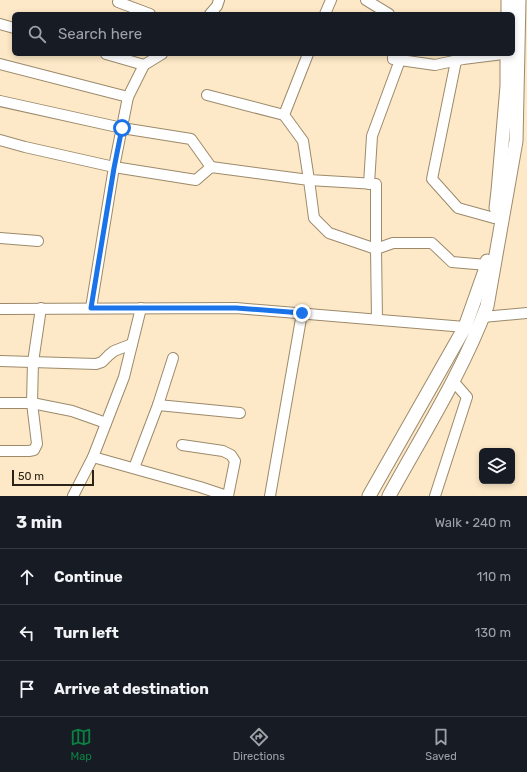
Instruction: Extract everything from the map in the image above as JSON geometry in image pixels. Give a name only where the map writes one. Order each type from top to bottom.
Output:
[{"type":"street","points":[[212,12],[217,6],[218,0]]},
{"type":"street","points":[[326,12],[331,0]]},
{"type":"street","points":[[366,0],[386,12]]},
{"type":"street","points":[[508,0],[508,12]]},
{"type":"street","points":[[369,496],[471,329],[483,317],[487,306],[516,141],[520,0]]},
{"type":"street","points":[[118,2],[145,12]]},
{"type":"street","points":[[0,24],[12,27]]},
{"type":"street","points":[[113,56],[144,65]]},
{"type":"street","points":[[91,308],[114,168],[128,97],[144,65],[159,56]]},
{"type":"street","points":[[284,115],[307,56]]},
{"type":"street","points":[[369,184],[372,136],[396,57],[435,65],[490,56]]},
{"type":"street","points":[[389,496],[454,381],[471,329],[487,265],[498,192],[516,113],[506,86],[507,56]]},
{"type":"street","points":[[456,61],[432,179],[458,208],[494,218]]},
{"type":"street","points":[[0,64],[128,97]]},
{"type":"street","points":[[207,95],[284,115],[303,141],[314,218],[329,233],[376,248],[393,243],[432,243],[452,262],[487,265]]},
{"type":"street","points":[[0,101],[122,128],[191,139],[211,167],[309,180],[376,184],[377,319]]},
{"type":"street","points":[[0,140],[114,168],[196,180],[211,167]]},
{"type":"street","points":[[0,238],[38,241]]},
{"type":"street","points":[[0,451],[29,451],[34,450],[37,444],[32,403],[33,362],[41,308]]},
{"type":"street","points":[[73,496],[93,457],[124,377],[141,308]]},
{"type":"street","points":[[0,309],[236,308],[377,319],[471,329]]},
{"type":"street","points":[[270,496],[302,313]]},
{"type":"street","points":[[483,317],[527,313]]},
{"type":"street","points":[[0,361],[96,364],[102,362],[114,351],[132,344]]},
{"type":"street","points":[[134,468],[158,405],[173,358]]},
{"type":"street","points":[[435,496],[467,397],[454,381]]},
{"type":"street","points":[[0,403],[32,403],[72,411],[106,423]]},
{"type":"street","points":[[158,405],[240,413]]},
{"type":"street","points":[[93,457],[228,496],[235,461],[231,455],[223,451],[182,445]]},
{"type":"route","points":[[122,128],[91,308],[236,308],[302,313]]}]
